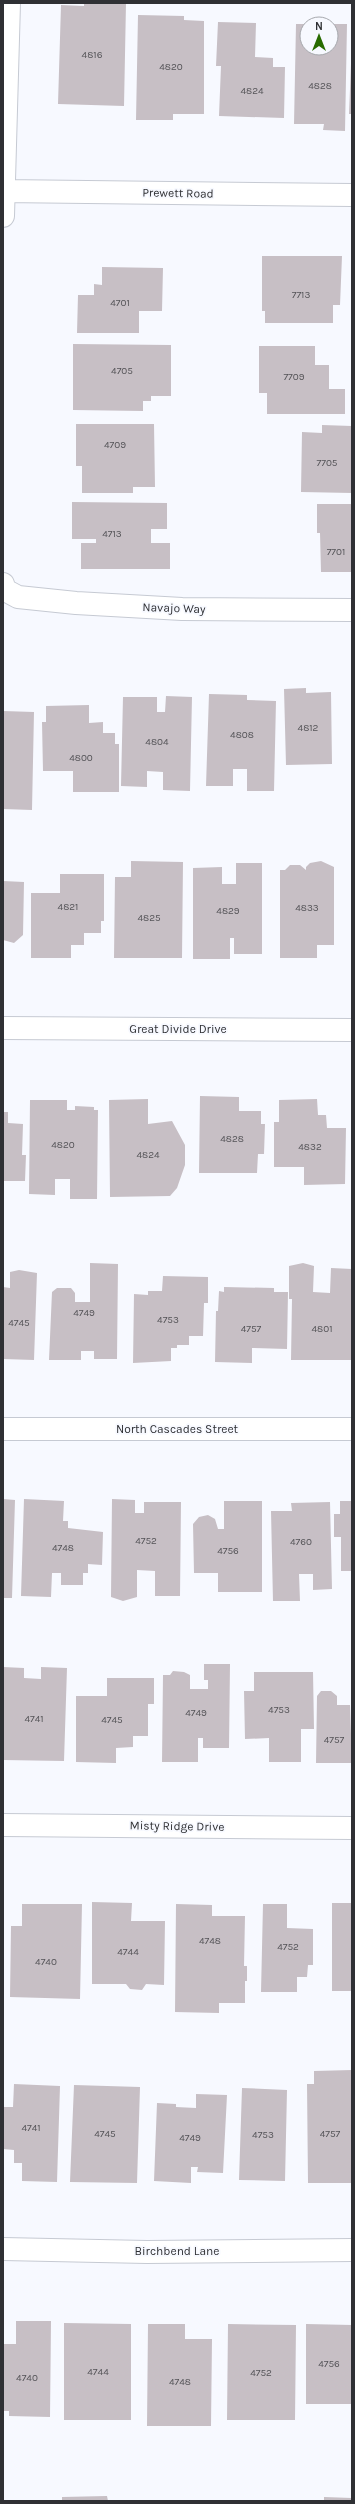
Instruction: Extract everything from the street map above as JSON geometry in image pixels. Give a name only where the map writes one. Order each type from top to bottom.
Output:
[{"type":"street","points":[[3,216],[9,3]]},
{"type":"street","name":"Prewett Road","points":[[3,192],[352,195]]},
{"type":"street","name":"Navajo Way","points":[[3,584],[6,590],[18,597],[76,603],[182,609],[352,610]]},
{"type":"street","name":"Great Divide Drive","points":[[3,1028],[352,1030]]},
{"type":"street","name":"North Cascades Street","points":[[3,1428],[352,1429]]},
{"type":"street","name":"Misty Ridge Drive","points":[[3,1825],[352,1828]]},
{"type":"street","name":"Birchbend Lane","points":[[3,2249],[147,2252],[352,2250]]},
{"type":"building","points":[[84,3],[126,3],[124,106],[58,104],[61,5],[84,6]]},
{"type":"building","points":[[138,15],[184,16],[184,20],[204,21],[204,114],[173,114],[173,120],[136,120]]},
{"type":"building","points":[[218,22],[256,23],[255,57],[273,58],[273,67],[285,67],[284,118],[219,116],[221,66],[216,66]]},
{"type":"building","points":[[296,24],[299,24],[299,56],[339,56],[339,24],[347,24],[345,131],[323,130],[324,124],[294,124]]},
{"type":"building","points":[[351,64],[352,114],[349,114]]},
{"type":"building","points":[[262,256],[342,256],[340,305],[333,305],[333,323],[265,323],[265,311],[262,311]]},
{"type":"building","points":[[102,267],[163,268],[162,311],[139,311],[139,333],[77,333],[78,295],[94,295],[94,284],[102,285]]},
{"type":"building","points":[[73,344],[171,345],[171,396],[151,396],[151,401],[143,401],[143,411],[73,410]]},
{"type":"building","points":[[259,346],[315,346],[315,365],[329,365],[329,389],[345,389],[345,414],[267,414],[267,393],[259,393]]},
{"type":"building","points":[[76,424],[154,424],[155,487],[133,487],[133,493],[82,493],[82,466],[76,466]]},
{"type":"building","points":[[322,425],[352,426],[352,493],[301,492],[302,432],[322,433]]},
{"type":"building","points":[[72,502],[167,503],[167,529],[151,529],[151,543],[170,543],[170,569],[81,569],[81,543],[96,543],[96,539],[72,539]]},
{"type":"building","points":[[317,504],[352,504],[352,572],[321,572],[320,533],[317,533]]},
{"type":"building","points":[[306,688],[306,693],[331,692],[332,764],[286,765],[284,689]]},
{"type":"building","points":[[209,694],[247,695],[247,700],[276,701],[274,791],[247,791],[247,769],[233,769],[233,786],[206,786]]},
{"type":"building","points":[[166,696],[192,697],[190,791],[163,790],[163,772],[147,771],[147,787],[121,786],[123,697],[157,697],[157,712],[165,712]]},
{"type":"building","points":[[89,705],[89,723],[103,722],[103,733],[115,733],[115,744],[119,744],[119,792],[73,792],[73,771],[43,771],[42,722],[46,722],[46,706]]},
{"type":"building","points":[[3,711],[34,712],[32,810],[3,809]]},
{"type":"building","points":[[131,861],[183,862],[182,958],[114,958],[115,877],[131,877]]},
{"type":"building","points":[[321,861],[334,867],[334,945],[317,945],[317,958],[280,958],[280,870],[285,870],[290,865],[300,865],[306,870],[306,867],[310,863]]},
{"type":"building","points":[[236,863],[262,863],[262,954],[234,954],[234,938],[230,938],[230,959],[193,959],[193,868],[222,867],[222,884],[236,884]]},
{"type":"building","points":[[60,874],[104,874],[104,921],[101,921],[101,933],[84,933],[84,945],[71,945],[71,958],[31,958],[31,893],[60,893]]},
{"type":"building","points":[[3,881],[24,882],[23,935],[14,943],[3,940]]},
{"type":"building","points":[[200,1096],[239,1097],[239,1111],[261,1111],[261,1124],[265,1124],[264,1154],[258,1154],[257,1173],[199,1173]]},
{"type":"building","points":[[148,1099],[148,1124],[172,1121],[185,1145],[185,1165],[177,1188],[170,1196],[110,1197],[109,1100]]},
{"type":"building","points":[[317,1099],[318,1115],[326,1115],[327,1128],[346,1128],[345,1184],[304,1185],[304,1167],[274,1167],[274,1122],[279,1122],[279,1100]]},
{"type":"building","points":[[30,1100],[67,1100],[67,1110],[75,1110],[75,1106],[94,1107],[94,1110],[98,1110],[97,1199],[70,1199],[70,1179],[55,1179],[55,1195],[29,1194]]},
{"type":"building","points":[[3,1112],[8,1112],[8,1123],[23,1124],[22,1155],[26,1155],[25,1181],[3,1181]]},
{"type":"building","points":[[90,1263],[118,1264],[117,1359],[94,1359],[94,1351],[81,1351],[81,1360],[49,1360],[52,1292],[57,1288],[71,1288],[75,1293],[75,1302],[90,1302]]},
{"type":"building","points":[[303,1263],[314,1266],[313,1292],[330,1293],[331,1268],[352,1269],[352,1360],[291,1360],[292,1299],[289,1299],[289,1266]]},
{"type":"building","points":[[19,1270],[37,1273],[34,1360],[3,1359],[3,1287],[10,1288],[10,1272]]},
{"type":"building","points":[[163,1276],[208,1277],[208,1303],[204,1303],[203,1336],[189,1336],[189,1345],[177,1345],[177,1348],[171,1348],[171,1361],[133,1363],[134,1294],[148,1295],[148,1291],[162,1291]]},
{"type":"building","points":[[224,1287],[274,1288],[274,1292],[288,1292],[287,1349],[252,1348],[252,1363],[215,1362],[216,1311],[218,1311],[219,1291],[224,1292]]},
{"type":"building","points":[[3,1499],[15,1500],[12,1598],[3,1598]]},
{"type":"building","points":[[24,1499],[64,1501],[63,1521],[68,1521],[68,1528],[103,1532],[102,1565],[88,1564],[88,1573],[83,1573],[83,1585],[61,1585],[61,1573],[52,1573],[51,1597],[21,1596]]},
{"type":"building","points":[[112,1499],[135,1500],[135,1513],[144,1513],[144,1502],[181,1502],[180,1596],[155,1596],[155,1571],[137,1570],[137,1597],[123,1601],[111,1597]]},
{"type":"building","points":[[224,1501],[262,1501],[262,1592],[218,1592],[218,1573],[194,1573],[193,1524],[199,1517],[208,1515],[215,1519],[218,1529],[224,1529]]},
{"type":"building","points":[[340,1501],[352,1501],[352,1571],[341,1571],[341,1537],[334,1537],[334,1514],[340,1514]]},
{"type":"building","points":[[330,1502],[332,1589],[313,1590],[313,1574],[299,1574],[300,1601],[273,1601],[271,1511],[292,1511],[291,1503]]},
{"type":"building","points":[[204,1664],[230,1664],[229,1748],[203,1748],[203,1738],[198,1738],[198,1762],[162,1762],[163,1675],[170,1675],[173,1671],[184,1672],[190,1675],[190,1689],[208,1689],[208,1680],[204,1680]]},
{"type":"building","points":[[3,1667],[24,1668],[24,1678],[41,1679],[41,1667],[67,1668],[64,1761],[3,1760]]},
{"type":"building","points":[[254,1672],[313,1672],[314,1729],[301,1729],[301,1762],[269,1762],[269,1738],[245,1739],[244,1691],[254,1691]]},
{"type":"building","points":[[107,1678],[154,1678],[154,1704],[148,1704],[148,1736],[133,1736],[133,1747],[116,1748],[116,1763],[76,1762],[76,1696],[107,1696]]},
{"type":"building","points":[[321,1691],[331,1691],[337,1696],[337,1705],[350,1705],[352,1763],[316,1763],[317,1696]]},
{"type":"building","points":[[92,1902],[132,1903],[131,1921],[165,1921],[164,1985],[146,1984],[142,1990],[130,1989],[126,1984],[92,1984]]},
{"type":"building","points":[[332,1903],[352,1903],[352,1991],[332,1991]]},
{"type":"building","points":[[22,1904],[82,1904],[80,1999],[10,1997],[11,1926],[22,1926]]},
{"type":"building","points":[[176,1904],[212,1905],[212,1916],[245,1916],[244,1966],[247,1966],[247,1981],[245,1981],[245,2003],[219,2003],[219,2013],[175,2012]]},
{"type":"building","points":[[263,1904],[287,1904],[287,1928],[313,1929],[313,1965],[308,1965],[307,1977],[297,1977],[297,1992],[261,1992]]},
{"type":"building","points":[[352,2070],[352,2183],[308,2183],[307,2084],[314,2084],[314,2071]]},
{"type":"building","points":[[14,2084],[60,2086],[57,2182],[22,2181],[22,2163],[14,2163],[14,2150],[3,2149],[3,2107],[13,2107]]},
{"type":"building","points":[[74,2085],[140,2087],[137,2183],[70,2182]]},
{"type":"building","points":[[242,2088],[287,2090],[285,2181],[239,2180]]},
{"type":"building","points":[[196,2094],[227,2095],[223,2173],[197,2172],[198,2167],[191,2167],[191,2183],[154,2181],[157,2103],[176,2104],[176,2107],[196,2108]]},
{"type":"building","points":[[16,2321],[51,2321],[50,2417],[9,2416],[9,2411],[3,2411],[3,2344],[16,2344]]},
{"type":"building","points":[[64,2323],[131,2324],[131,2420],[64,2420]]},
{"type":"building","points":[[148,2324],[185,2324],[185,2339],[212,2339],[211,2426],[147,2426]]},
{"type":"building","points":[[228,2324],[296,2325],[295,2420],[227,2420]]},
{"type":"building","points":[[306,2324],[352,2325],[352,2404],[306,2404]]},
{"type":"building","points":[[107,2496],[108,2501],[62,2501],[62,2497]]},
{"type":"building","points":[[324,2497],[352,2498],[352,2501],[324,2501]]}]
